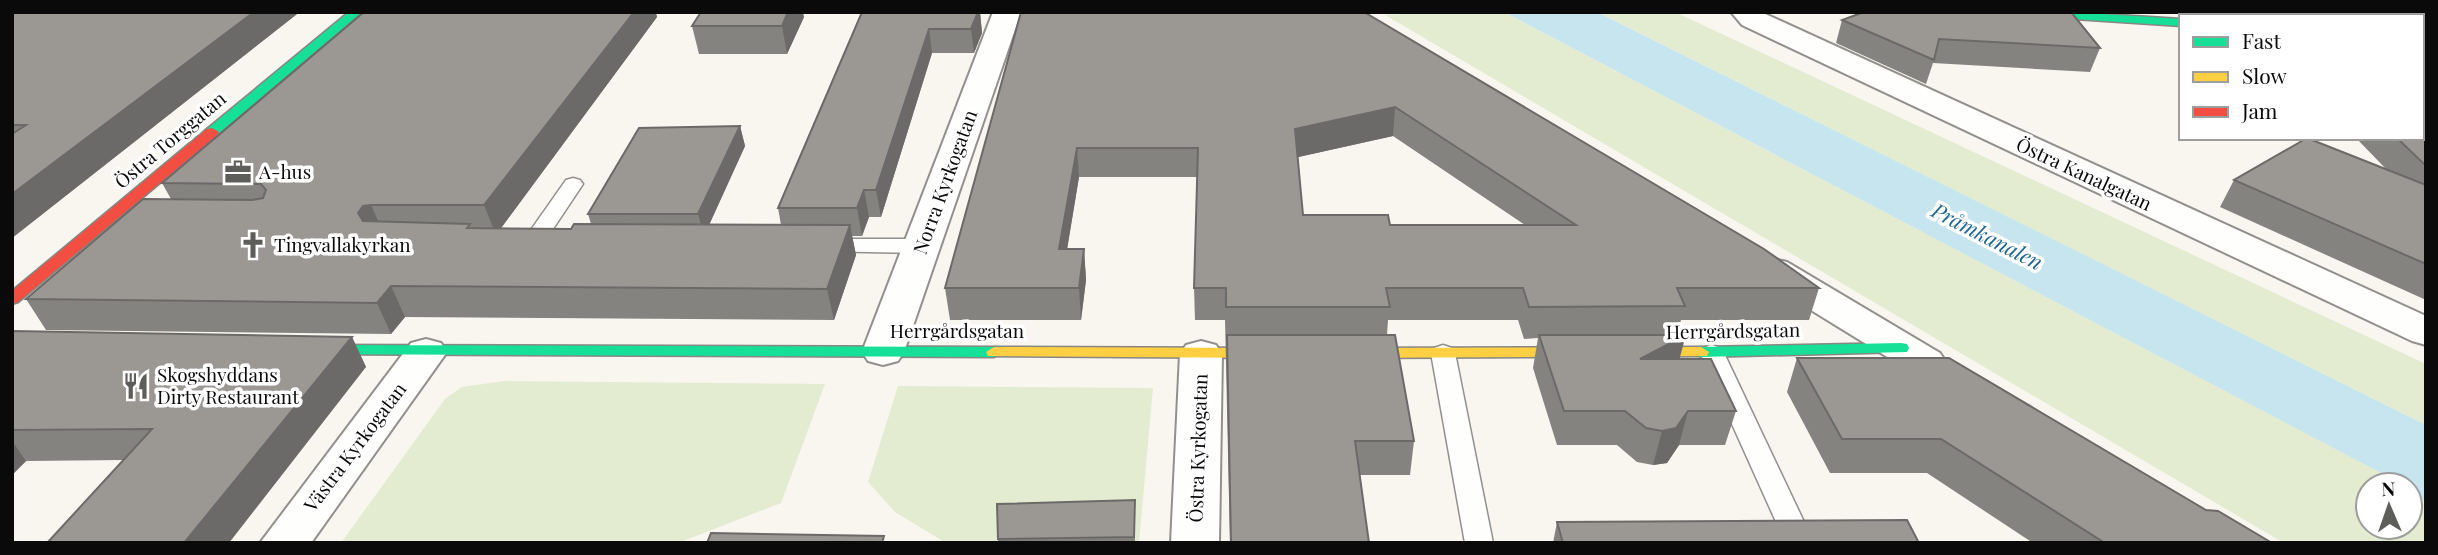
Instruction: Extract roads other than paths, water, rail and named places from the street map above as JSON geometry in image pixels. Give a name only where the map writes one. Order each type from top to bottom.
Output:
[{"type":"street","name":"Östra Torggatan","points":[[12,299],[356,12]]},
{"type":"street","name":"Norra Kyrkogatan","points":[[883,352],[1007,12]]},
{"type":"street","name":"Östra Kanalgatan","points":[[1745,12],[1752,19],[2426,332]]},
{"type":"street","points":[[2014,12],[2179,23]]},
{"type":"street","points":[[1750,256],[1949,377]]},
{"type":"street","name":"Herrgårdsgatan","points":[[1336,353],[1712,353],[1901,348]]},
{"type":"street","name":"Herrgårdsgatan","points":[[288,350],[1295,353]]},
{"type":"street","name":"Västra Kyrkogatan","points":[[284,543],[426,352]]},
{"type":"street","name":"Östra Kyrkogatan","points":[[1195,543],[1201,354]]},
{"type":"lane","points":[[532,244],[573,184]]},
{"type":"lane","points":[[106,221],[133,221]]},
{"type":"lane","points":[[505,244],[560,244]]},
{"type":"lane","points":[[796,246],[921,246]]},
{"type":"lane","points":[[1443,353],[1479,543]]},
{"type":"lane","points":[[1712,353],[1790,524]]},
{"type":"water","name":"Pråmkanalen","points":[[1504,12],[1597,12],[2426,425],[2426,502],[2424,471],[2377,471]]},
{"type":"place","name":"A-hus","points":[[238,172]]},
{"type":"place","name":"Tingvallakyrkan","points":[[253,245]]},
{"type":"place","name":"Skogshyddans Dirty Restaurant","points":[[136,386]]}]
